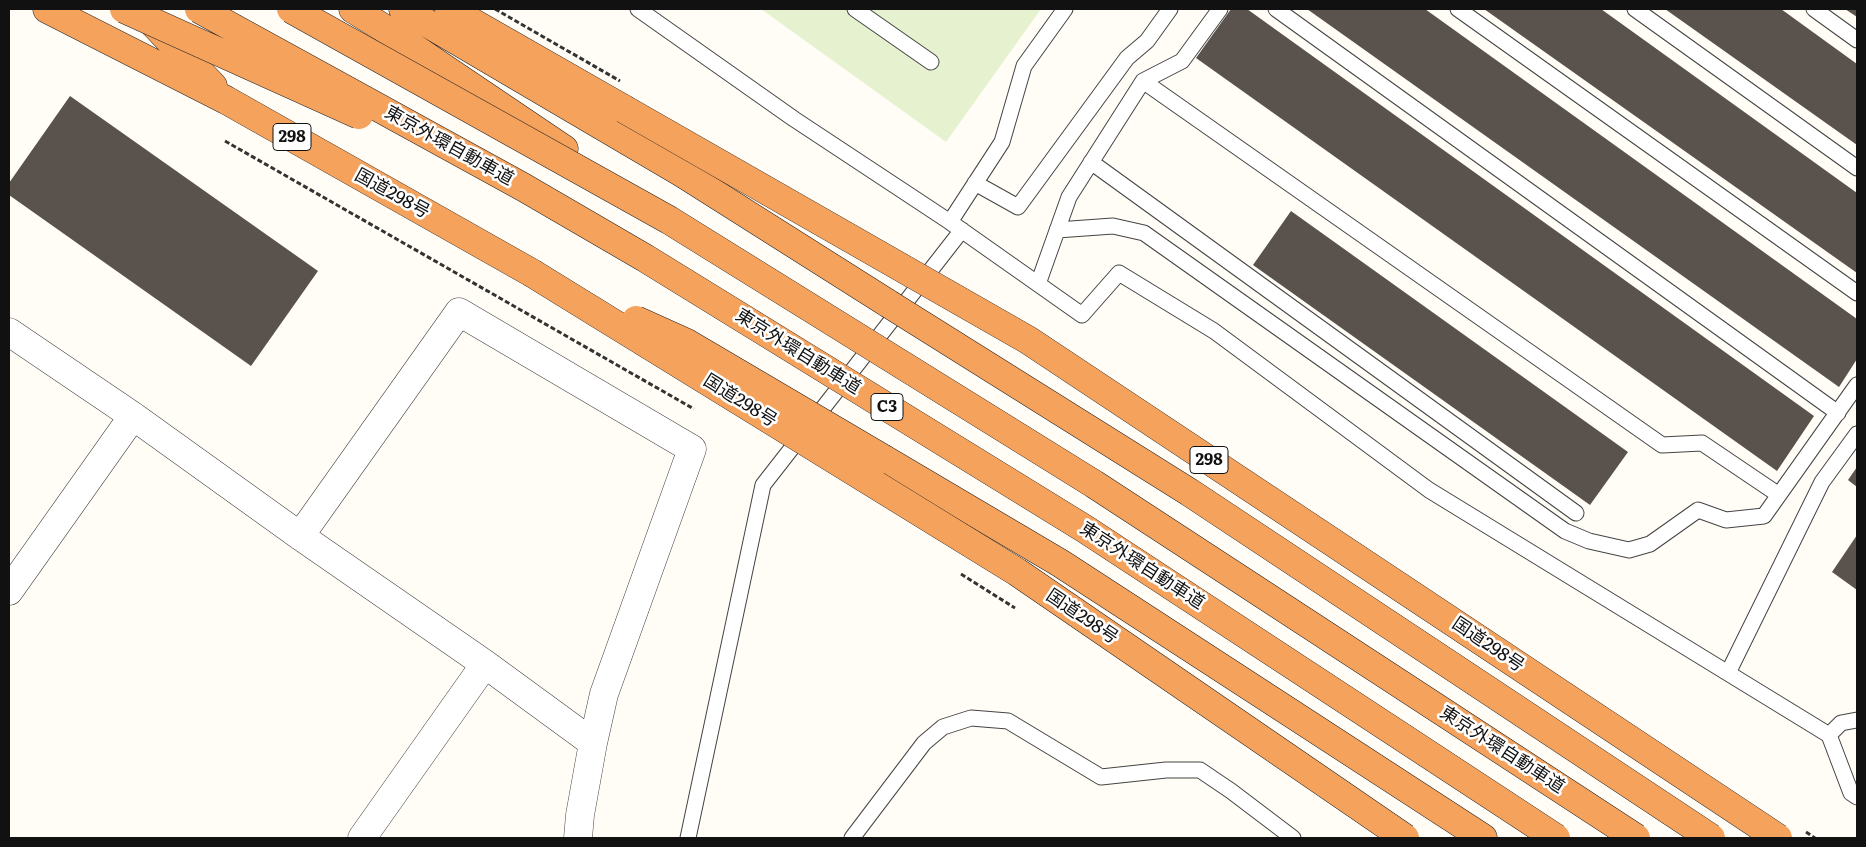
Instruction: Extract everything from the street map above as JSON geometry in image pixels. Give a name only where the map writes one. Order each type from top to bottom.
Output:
[{"type":"highway","name":"国道298号","points":[[47,9],[226,100],[532,273],[1017,572],[1405,838]]},
{"type":"highway","points":[[124,9],[245,65],[523,187]]},
{"type":"highway","points":[[140,9],[226,100]]},
{"type":"highway","name":"東京外環自動車道","points":[[200,9],[523,187],[645,258],[1085,529],[1556,838]]},
{"type":"highway","name":"東京外環自動車道","points":[[292,9],[669,220],[1094,484],[1636,838]]},
{"type":"highway","points":[[353,9],[406,42],[669,220]]},
{"type":"highway","points":[[404,9],[682,173],[1189,492],[1711,838]]},
{"type":"highway","name":"国道298号","points":[[449,9],[1028,340],[1778,838]]},
{"type":"highway","points":[[532,273],[687,343],[1060,562],[1483,838]]},
{"type":"street","points":[[300,536],[459,312],[692,449],[604,694],[593,743],[580,815],[578,838]]},
{"type":"street","points":[[9,332],[133,416],[300,536],[485,664],[593,743]]},
{"type":"street","points":[[9,591],[133,416]]},
{"type":"street","points":[[362,838],[485,664]]},
{"type":"lane","points":[[638,9],[794,119],[956,226],[1082,315],[1119,273],[1214,331],[1429,490],[1829,735],[1851,793],[1857,797]]},
{"type":"lane","points":[[855,9],[931,62]]},
{"type":"lane","points":[[688,838],[763,485],[956,226],[975,183],[1002,142],[1024,66],[1065,9]]},
{"type":"lane","points":[[975,183],[1018,207],[1127,58],[1146,41],[1170,9]]},
{"type":"lane","points":[[1038,284],[1069,197],[1143,81],[1182,61],[1220,9]]},
{"type":"lane","points":[[1276,9],[1838,412]]},
{"type":"lane","points":[[1458,9],[1857,293]]},
{"type":"lane","points":[[1635,9],[1857,168]]},
{"type":"lane","points":[[1814,9],[1857,40]]},
{"type":"lane","points":[[1143,81],[1662,445],[1702,443],[1779,495]]},
{"type":"lane","points":[[1091,162],[1576,512]]},
{"type":"lane","points":[[1057,230],[1113,226],[1144,233],[1565,531],[1589,541],[1629,550],[1650,544],[1698,510],[1726,520],[1764,516],[1857,385]]},
{"type":"lane","points":[[1210,279],[1224,258]]},
{"type":"lane","points":[[1381,401],[1394,381]]},
{"type":"lane","points":[[1728,673],[1822,482],[1857,434]]},
{"type":"lane","points":[[852,838],[924,743],[943,727],[971,718],[1008,721],[1101,777],[1166,770],[1200,770],[1293,838]]},
{"type":"lane","points":[[1829,735],[1841,723],[1857,720]]},
{"type":"path","points":[[225,142],[700,412]]},
{"type":"path","points":[[958,572],[1016,608]]},
{"type":"green space","points":[[761,9],[1041,9],[946,142]]},
{"type":"building","points":[[1231,9],[1247,9],[1814,416],[1777,471],[1196,58]]},
{"type":"building","points":[[1307,9],[1425,9],[1857,319],[1857,359],[1839,387]]},
{"type":"building","points":[[1484,9],[1601,9],[1857,193],[1857,273]]},
{"type":"building","points":[[1665,9],[1781,9],[1857,64],[1857,145]]},
{"type":"building","points":[[1845,9],[1857,9],[1857,17]]},
{"type":"building","points":[[70,96],[318,271],[251,366],[9,195],[9,183]]},
{"type":"building","points":[[1291,211],[1628,452],[1590,505],[1253,265]]},
{"type":"building","points":[[1857,467],[1857,487],[1848,480]]},
{"type":"building","points":[[1857,535],[1857,590],[1832,572]]}]
